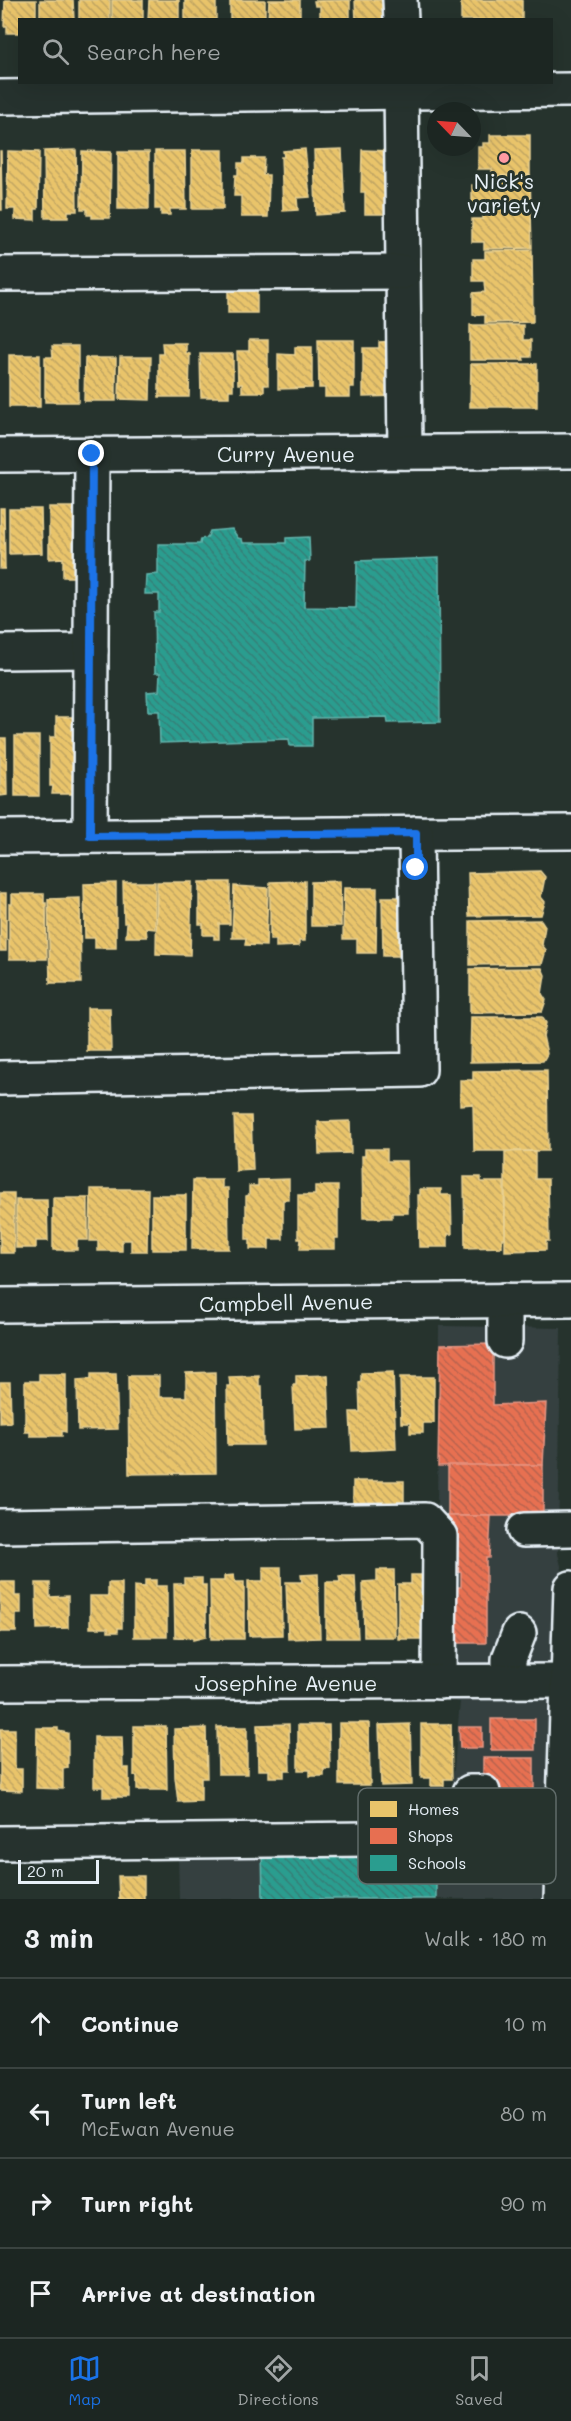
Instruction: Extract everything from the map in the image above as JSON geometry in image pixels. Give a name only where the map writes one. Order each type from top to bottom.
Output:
[{"type":"street","points":[[400,0],[401,18]]},
{"type":"street","points":[[0,97],[401,88],[571,90]]},
{"type":"street","points":[[401,88],[405,452]]},
{"type":"street","points":[[0,273],[403,272]]},
{"type":"street","name":"Curry Avenue","points":[[0,454],[571,451]]},
{"type":"street","points":[[90,836],[92,454]]},
{"type":"street","points":[[0,652],[91,651]]},
{"type":"street","points":[[0,837],[571,832]]},
{"type":"street","points":[[0,1078],[419,1070],[416,833]]},
{"type":"street","points":[[505,1300],[505,1341]]},
{"type":"street","name":"Campbell Avenue","points":[[0,1305],[571,1300]]},
{"type":"street","points":[[0,1526],[425,1520],[440,1536],[439,1682]]},
{"type":"street","points":[[524,1530],[571,1529]]},
{"type":"street","points":[[561,1899],[570,1681],[571,1588]]},
{"type":"street","points":[[509,1681],[509,1659],[519,1633]]},
{"type":"street","name":"Josephine Avenue","points":[[0,1683],[570,1681]]},
{"type":"street","points":[[556,1837],[563,1837]]},
{"type":"street","points":[[0,1843],[358,1839]]},
{"type":"shaded area","points":[[439,1326],[561,1328],[558,1554],[564,1578],[556,1779],[550,1788],[452,1788],[460,1702],[435,1700]]},
{"type":"shaded area","points":[[358,1846],[358,1884],[542,1884],[542,1899],[179,1899],[178,1849]]},
{"type":"building: Homes","points":[[5,0],[36,0],[36,18],[18,18],[18,33],[7,33],[7,26],[4,26]]},
{"type":"building: Homes","points":[[40,0],[73,0],[74,18],[40,18]]},
{"type":"building: Homes","points":[[79,0],[110,0],[110,18],[79,18]]},
{"type":"building: Homes","points":[[112,0],[143,0],[143,18],[112,18]]},
{"type":"building: Homes","points":[[149,0],[179,0],[179,18],[148,18]]},
{"type":"building: Homes","points":[[185,0],[216,0],[216,18],[185,18]]},
{"type":"building: Homes","points":[[230,0],[265,0],[265,18],[230,18]]},
{"type":"building: Homes","points":[[269,0],[300,0],[300,18],[268,18]]},
{"type":"building: Homes","points":[[350,0],[350,18],[320,18],[320,6],[315,6],[314,1]]},
{"type":"building: Homes","points":[[355,0],[389,0],[389,18],[356,18]]},
{"type":"building: Homes","points":[[461,0],[522,0],[522,18],[461,18]]},
{"type":"building: Homes","name":"Nick's variety","points":[[490,135],[530,135],[530,175],[492,176],[492,169],[478,169],[481,147],[483,143],[490,143]]},
{"type":"building: Homes","points":[[305,149],[310,197],[297,198],[298,210],[283,211],[281,157],[284,157],[283,151]]},
{"type":"building: Homes","points":[[342,149],[345,213],[316,215],[314,150]]},
{"type":"building: Homes","points":[[76,150],[77,211],[68,211],[68,218],[45,218],[44,151]]},
{"type":"building: Homes","points":[[192,150],[223,150],[223,209],[192,209]]},
{"type":"building: Homes","points":[[362,150],[393,151],[392,214],[365,214],[365,192],[361,192]]},
{"type":"building: Homes","points":[[1,151],[2,210],[0,210]]},
{"type":"building: Homes","points":[[8,151],[39,152],[38,209],[35,209],[35,220],[15,219],[15,209],[7,209]]},
{"type":"building: Homes","points":[[82,151],[111,152],[110,218],[92,218],[92,215],[87,215],[87,209],[81,209]]},
{"type":"building: Homes","points":[[155,151],[185,151],[186,209],[170,209],[170,215],[161,215],[161,209],[155,209]]},
{"type":"building: Homes","points":[[118,152],[149,152],[149,209],[118,209]]},
{"type":"building: Homes","points":[[244,158],[264,158],[263,175],[269,175],[268,217],[241,217],[241,196],[234,196],[235,175],[238,175],[238,163],[244,163]]},
{"type":"building: Homes","points":[[530,175],[532,248],[484,249],[484,242],[472,242],[472,219],[483,219],[483,208],[472,208],[472,185],[484,185],[484,177]]},
{"type":"building: Homes","points":[[532,250],[533,322],[485,323],[485,315],[473,315],[473,293],[485,292],[484,281],[473,281],[473,259],[485,259],[485,251]]},
{"type":"building: Homes","points":[[228,284],[257,284],[257,313],[228,313]]},
{"type":"building: Homes","points":[[470,325],[523,325],[523,340],[531,340],[531,357],[523,357],[524,360],[470,360]]},
{"type":"building: Homes","points":[[249,340],[268,340],[268,385],[264,385],[264,392],[242,392],[242,384],[238,384],[237,351],[249,351]]},
{"type":"building: Homes","points":[[318,340],[354,340],[354,387],[350,387],[350,397],[325,397],[325,388],[319,388]]},
{"type":"building: Homes","points":[[398,341],[399,396],[363,397],[363,348],[379,348],[379,342]]},
{"type":"building: Homes","points":[[162,343],[186,343],[186,353],[190,354],[189,397],[159,397],[159,354],[163,354]]},
{"type":"building: Homes","points":[[52,346],[78,346],[78,402],[45,402],[45,357],[53,357]]},
{"type":"building: Homes","points":[[295,347],[312,347],[312,388],[278,389],[278,354],[295,355]]},
{"type":"building: Homes","points":[[200,354],[233,354],[233,390],[229,390],[229,397],[201,397]]},
{"type":"building: Homes","points":[[9,355],[40,355],[40,407],[9,407]]},
{"type":"building: Homes","points":[[120,357],[151,357],[150,400],[119,399]]},
{"type":"building: Homes","points":[[85,358],[116,358],[116,401],[84,401]]},
{"type":"building: Homes","points":[[471,364],[537,364],[537,407],[470,407]]},
{"type":"building: Homes","points":[[49,507],[82,507],[84,577],[63,577],[63,558],[49,559]]},
{"type":"building: Homes","points":[[0,508],[4,508],[5,569],[0,569]]},
{"type":"building: Homes","points":[[9,509],[41,509],[42,553],[9,554]]},
{"type":"building: Homes","points":[[56,717],[75,717],[82,794],[52,794],[50,737],[56,737]]},
{"type":"building: Homes","points":[[15,736],[39,736],[39,796],[15,796]]},
{"type":"building: Homes","points":[[0,738],[6,738],[7,795],[0,796]]},
{"type":"building: Homes","points":[[540,871],[545,877],[541,897],[545,902],[541,915],[469,916],[468,873]]},
{"type":"building: Homes","points":[[305,881],[305,941],[299,941],[299,946],[276,947],[276,940],[270,940],[270,882]]},
{"type":"building: Homes","points":[[340,881],[341,926],[311,926],[311,882]]},
{"type":"building: Homes","points":[[123,882],[155,882],[155,929],[146,928],[147,937],[126,937]]},
{"type":"building: Homes","points":[[157,882],[192,882],[190,955],[156,954]]},
{"type":"building: Homes","points":[[199,882],[230,882],[230,924],[219,924],[219,939],[214,939],[214,935],[203,935],[203,924],[199,924]]},
{"type":"building: Homes","points":[[116,883],[116,948],[95,948],[95,938],[85,938],[84,884]]},
{"type":"building: Homes","points":[[234,886],[268,888],[266,946],[245,945],[246,938],[232,938]]},
{"type":"building: Homes","points":[[344,888],[377,888],[376,953],[357,953],[357,939],[343,939]]},
{"type":"building: Homes","points":[[0,893],[6,893],[6,951],[0,951]]},
{"type":"building: Homes","points":[[12,894],[44,894],[47,959],[9,959],[9,904],[12,904]]},
{"type":"building: Homes","points":[[382,897],[412,897],[413,956],[383,956]]},
{"type":"building: Homes","points":[[80,898],[81,983],[50,983],[48,899]]},
{"type":"building: Homes","points":[[541,920],[545,926],[542,945],[546,950],[542,964],[470,965],[470,921]]},
{"type":"building: Homes","points":[[542,968],[545,975],[542,994],[546,1000],[542,1012],[470,1013],[470,969]]},
{"type":"building: Homes","points":[[87,1008],[110,1008],[111,1051],[87,1051]]},
{"type":"building: Homes","points":[[471,1017],[542,1017],[546,1023],[543,1036],[547,1054],[543,1061],[470,1062]]},
{"type":"building: Homes","points":[[547,1070],[548,1151],[474,1151],[473,1104],[460,1105],[460,1080],[473,1080],[473,1071]]},
{"type":"building: Homes","points":[[234,1116],[251,1116],[253,1170],[236,1171]]},
{"type":"building: Homes","points":[[350,1121],[351,1153],[319,1154],[318,1122]]},
{"type":"building: Homes","points":[[365,1149],[387,1149],[387,1161],[407,1161],[408,1213],[392,1213],[392,1218],[363,1218],[362,1156],[365,1156]]},
{"type":"building: Homes","points":[[535,1151],[535,1179],[548,1179],[549,1241],[546,1241],[546,1250],[505,1251],[505,1152]]},
{"type":"building: Homes","points":[[464,1177],[481,1177],[481,1182],[504,1182],[505,1238],[502,1238],[502,1247],[465,1248]]},
{"type":"building: Homes","points":[[289,1179],[289,1200],[283,1200],[283,1239],[269,1239],[269,1249],[250,1249],[250,1239],[246,1239],[246,1196],[249,1195],[249,1186],[258,1186],[258,1180]]},
{"type":"building: Homes","points":[[193,1180],[222,1180],[222,1188],[228,1188],[229,1249],[192,1249]]},
{"type":"building: Homes","points":[[315,1186],[338,1186],[338,1238],[335,1238],[335,1249],[300,1249],[298,1195],[315,1195]]},
{"type":"building: Homes","points":[[91,1189],[148,1189],[147,1251],[131,1251],[131,1240],[122,1240],[122,1251],[98,1251],[98,1241],[90,1241]]},
{"type":"building: Homes","points":[[420,1189],[441,1189],[441,1195],[451,1195],[452,1234],[448,1234],[448,1247],[419,1247],[418,1195],[420,1195]]},
{"type":"building: Homes","points":[[0,1193],[14,1193],[14,1253],[0,1253]]},
{"type":"building: Homes","points":[[152,1195],[186,1195],[186,1250],[152,1250]]},
{"type":"building: Homes","points":[[53,1198],[88,1198],[88,1240],[77,1240],[77,1250],[53,1250]]},
{"type":"building: Homes","points":[[16,1200],[47,1200],[48,1241],[36,1241],[36,1248],[16,1248]]},
{"type":"building: Homes","points":[[215,1372],[216,1473],[129,1474],[128,1376],[159,1376],[159,1397],[186,1397],[186,1373]]},
{"type":"building: Homes","points":[[393,1372],[396,1449],[352,1451],[350,1412],[360,1412],[361,1373]]},
{"type":"building: Homes","points":[[39,1374],[66,1374],[66,1432],[62,1431],[62,1436],[30,1436],[30,1432],[25,1432],[25,1381],[39,1381]]},
{"type":"building: Homes","points":[[91,1374],[116,1374],[118,1429],[78,1430],[77,1380],[91,1379]]},
{"type":"building: Homes","points":[[328,1375],[330,1428],[295,1429],[293,1385],[296,1385],[296,1376]]},
{"type":"building: Homes","points":[[259,1376],[259,1386],[262,1386],[263,1445],[228,1445],[227,1386],[230,1386],[229,1377]]},
{"type":"building: Homes","points":[[400,1377],[434,1377],[434,1423],[423,1423],[423,1433],[410,1433],[410,1423],[401,1423]]},
{"type":"building: Homes","points":[[0,1382],[10,1382],[11,1422],[0,1423]]},
{"type":"building: Homes","points":[[353,1481],[404,1481],[404,1506],[353,1506]]},
{"type":"building: Homes","points":[[263,1567],[281,1567],[282,1635],[249,1636],[248,1581],[263,1581]]},
{"type":"building: Homes","points":[[377,1570],[394,1570],[395,1637],[364,1637],[363,1582],[377,1581]]},
{"type":"building: Homes","points":[[318,1574],[320,1638],[288,1639],[286,1582],[302,1582],[301,1575]]},
{"type":"building: Homes","points":[[234,1575],[235,1582],[244,1582],[244,1639],[211,1639],[210,1581],[224,1581],[224,1576]]},
{"type":"building: Homes","points":[[411,1575],[424,1575],[432,1639],[398,1639],[398,1584],[411,1584]]},
{"type":"building: Homes","points":[[339,1576],[355,1576],[358,1638],[326,1638],[326,1582],[340,1582]]},
{"type":"building: Homes","points":[[184,1578],[202,1578],[202,1585],[206,1585],[206,1637],[193,1640],[193,1638],[175,1637],[174,1584],[184,1584]]},
{"type":"building: Homes","points":[[145,1580],[156,1580],[156,1586],[167,1586],[167,1637],[134,1637],[134,1586],[145,1587]]},
{"type":"building: Homes","points":[[0,1582],[15,1582],[15,1596],[21,1596],[21,1614],[16,1614],[16,1632],[0,1632]]},
{"type":"building: Homes","points":[[36,1583],[50,1583],[50,1597],[68,1596],[68,1628],[37,1629]]},
{"type":"building: Homes","points":[[108,1583],[122,1583],[122,1628],[118,1628],[118,1632],[108,1632],[108,1628],[90,1628],[90,1596],[108,1596]]},
{"type":"building: Homes","points":[[339,1723],[369,1723],[370,1785],[339,1785]]},
{"type":"building: Homes","points":[[289,1724],[290,1770],[284,1770],[284,1777],[269,1777],[269,1770],[258,1770],[257,1725]]},
{"type":"building: Homes","points":[[410,1724],[412,1785],[381,1786],[379,1725]]},
{"type":"building: Homes","points":[[421,1724],[451,1724],[452,1779],[444,1779],[444,1786],[431,1786],[431,1778],[421,1778]]},
{"type":"building: Homes","points":[[298,1725],[329,1725],[330,1769],[324,1769],[324,1776],[310,1776],[310,1770],[298,1770]]},
{"type":"building: Homes","points":[[134,1726],[166,1726],[167,1790],[137,1790],[137,1776],[134,1776]]},
{"type":"building: Homes","points":[[217,1727],[247,1727],[247,1774],[218,1774]]},
{"type":"building: Homes","points":[[37,1728],[58,1728],[58,1731],[68,1733],[68,1768],[63,1769],[63,1789],[36,1788]]},
{"type":"building: Homes","points":[[206,1728],[207,1778],[201,1778],[201,1801],[178,1802],[174,1729]]},
{"type":"building: Homes","points":[[0,1729],[15,1729],[15,1769],[22,1769],[22,1791],[0,1790]]},
{"type":"building: Homes","points":[[94,1737],[122,1737],[123,1768],[129,1768],[129,1797],[103,1797],[103,1787],[94,1787]]},
{"type":"building: Homes","points":[[118,1876],[144,1876],[144,1899],[119,1899]]},
{"type":"building: Shops","points":[[493,1344],[493,1405],[546,1403],[543,1465],[438,1466],[440,1345]]},
{"type":"building: Shops","points":[[448,1465],[543,1465],[543,1516],[448,1516]]},
{"type":"building: Shops","points":[[448,1516],[491,1516],[489,1558],[486,1558],[486,1643],[448,1643],[448,1587],[461,1587],[461,1572],[448,1573]]},
{"type":"building: Shops","points":[[491,1719],[535,1719],[535,1750],[491,1750]]},
{"type":"building: Shops","points":[[459,1727],[482,1727],[482,1748],[460,1748]]},
{"type":"building: Shops","points":[[483,1758],[534,1758],[534,1788],[483,1788]]},
{"type":"building: Schools","points":[[232,529],[243,543],[286,543],[286,538],[309,537],[310,561],[305,561],[304,607],[356,608],[357,561],[439,558],[440,722],[388,723],[387,717],[312,718],[312,746],[290,746],[289,739],[160,743],[159,711],[148,711],[147,692],[159,691],[160,673],[155,673],[154,612],[159,612],[159,594],[145,594],[146,575],[158,574],[158,544],[200,544],[201,539],[207,538],[210,531]]},
{"type":"building: Schools","points":[[358,1847],[358,1884],[436,1884],[436,1899],[263,1899],[262,1849]]},
{"type":"place","name":"Nick's variety","points":[[504,158]]},
{"type":"route","points":[[92,454],[90,836],[416,833],[416,868]]}]
